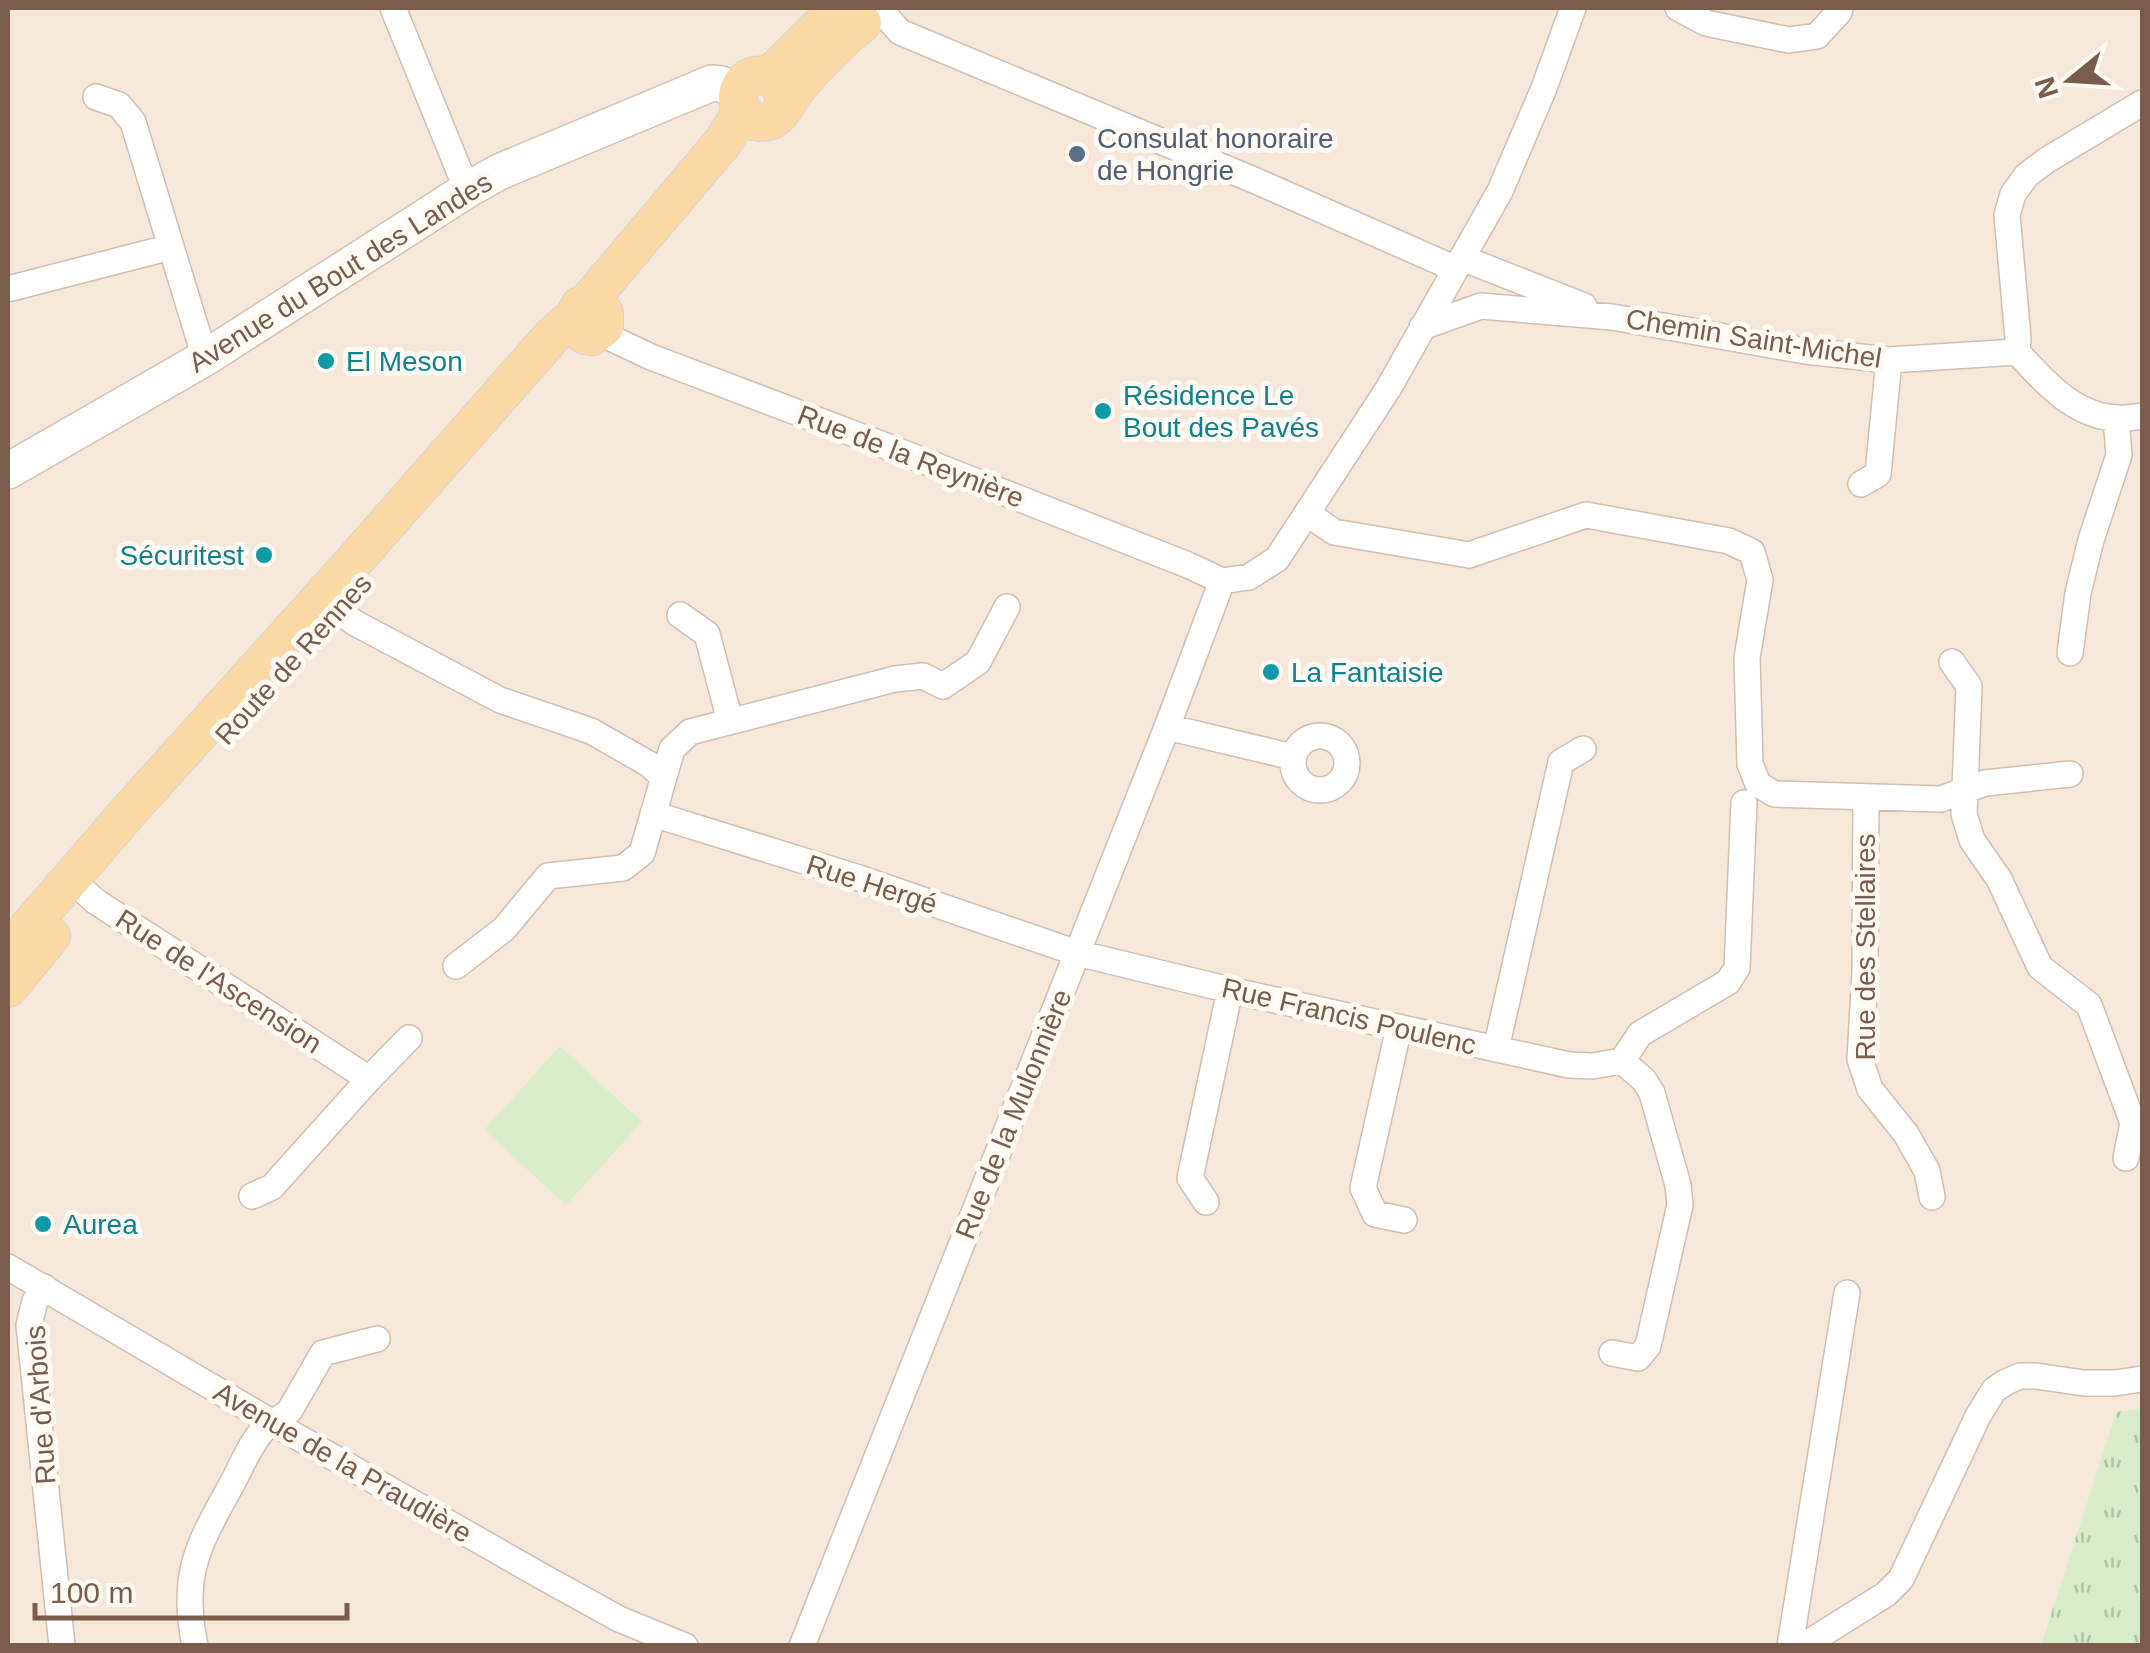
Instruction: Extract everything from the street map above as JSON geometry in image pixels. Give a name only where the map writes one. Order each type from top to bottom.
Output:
[{"type":"main road","name":"Route de Rennes","points":[[8,951],[79,886],[336,609],[762,130],[760,101],[824,58],[864,12]]},
{"type":"main road","name":"Route de Rennes","points":[[8,988],[79,886],[553,335],[590,319]]},
{"type":"street","points":[[393,8],[468,190]]},
{"type":"street","points":[[1222,581],[1249,578],[1276,559],[1388,389],[1500,191],[1573,8]]},
{"type":"street","points":[[1678,8],[1706,23],[1789,40],[1817,36],[1840,8]]},
{"type":"street","name":"Chemin Saint-Michel","points":[[864,12],[900,32],[1274,189],[1459,264],[1612,317]]},
{"type":"street","name":"Avenue du Bout des Landes","points":[[8,472],[205,358],[499,172],[712,84],[721,84],[760,101]]},
{"type":"street","points":[[96,97],[119,106],[133,122],[205,358]]},
{"type":"street","points":[[2142,103],[2027,174],[2013,194],[2007,215],[2016,352],[2050,388],[2083,410],[2116,418],[2142,416]]},
{"type":"street","points":[[8,289],[171,247]]},
{"type":"street","name":"Chemin Saint-Michel","points":[[1422,327],[1482,306],[1612,317],[1805,352],[1890,360],[2016,352]]},
{"type":"street","name":"Rue de la Reynière","points":[[590,319],[612,339],[651,357],[1222,581]]},
{"type":"street","points":[[1860,484],[1878,474],[1890,360]]},
{"type":"street","points":[[2070,653],[2078,593],[2091,540],[2119,456],[2116,418]]},
{"type":"street","points":[[1307,514],[1334,532],[1468,555],[1586,515],[1729,541],[1752,552],[1760,580],[1747,658],[1751,793],[1738,968],[1728,982],[1640,1034],[1622,1061],[1644,1080],[1652,1093],[1678,1185],[1680,1206],[1648,1346],[1638,1358],[1612,1353]]},
{"type":"street","name":"Rue de la Mulonnière","points":[[802,1646],[1168,728],[1222,581]]},
{"type":"street","points":[[456,966],[504,928],[548,876],[623,868],[642,853],[660,816],[656,771],[690,732],[895,679],[923,676],[942,686],[978,662],[1008,606]]},
{"type":"street","points":[[336,609],[355,623],[500,700],[591,731],[656,771]]},
{"type":"street","points":[[680,615],[707,634],[730,721]]},
{"type":"street","points":[[1952,662],[1969,686],[1964,814],[1972,840],[2000,878],[2040,967],[2089,1006],[2133,1123],[2126,1158]]},
{"type":"street","points":[[1168,728],[1293,757]]},
{"type":"street","points":[[1496,1049],[1560,762],[1583,749]]},
{"type":"street","points":[[1751,793],[1941,799],[1986,782],[2070,774]]},
{"type":"street","name":"Rue des Stellaires","points":[[1866,797],[1860,1060],[1870,1088],[1906,1134],[1927,1171],[1932,1197]]},
{"type":"street","name":"Rue Hergé","points":[[660,816],[859,878],[1077,953]]},
{"type":"street","name":"Rue de l'Ascension","points":[[79,886],[369,1080]]},
{"type":"street","name":"Rue Francis Poulenc","points":[[1077,953],[1569,1065],[1622,1061]]},
{"type":"street","points":[[1206,1202],[1190,1178],[1230,990]]},
{"type":"street","points":[[1399,1027],[1363,1188],[1375,1214],[1404,1220]]},
{"type":"street","points":[[252,1196],[272,1187],[409,1038]]},
{"type":"street","name":"Avenue de la Praudière","points":[[8,1267],[273,1423],[604,1610],[685,1646]]},
{"type":"street","name":"Rue d'Arbois","points":[[44,1287],[35,1300],[29,1325],[62,1646]]},
{"type":"street","points":[[1790,1646],[1848,1293]]},
{"type":"street","points":[[196,1646],[189,1608],[192,1566],[249,1453],[264,1429],[286,1416],[323,1353],[377,1339]]},
{"type":"street","points":[[1802,1646],[1886,1594],[1901,1579],[1994,1390],[2020,1376],[2084,1383],[2142,1379]]},
{"type":"shaded area","points":[[8,8],[2142,8],[2142,1408],[2116,1412],[2041,1645],[8,1646]]},
{"type":"green space","points":[[560,1046],[642,1122],[566,1205],[484,1130]]},
{"type":"green space","points":[[2142,1408],[2142,1645],[2041,1645],[2116,1412]]},
{"type":"place","name":"Consulat honoraire de Hongrie","points":[[1077,154]]},
{"type":"place","name":"El Meson","points":[[326,361]]},
{"type":"place","name":"Résidence Le Bout des Pavés","points":[[1103,411]]},
{"type":"place","name":"Sécuritest","points":[[264,555]]},
{"type":"place","name":"La Fantaisie","points":[[1271,672]]},
{"type":"place","name":"Aurea","points":[[43,1224]]}]
